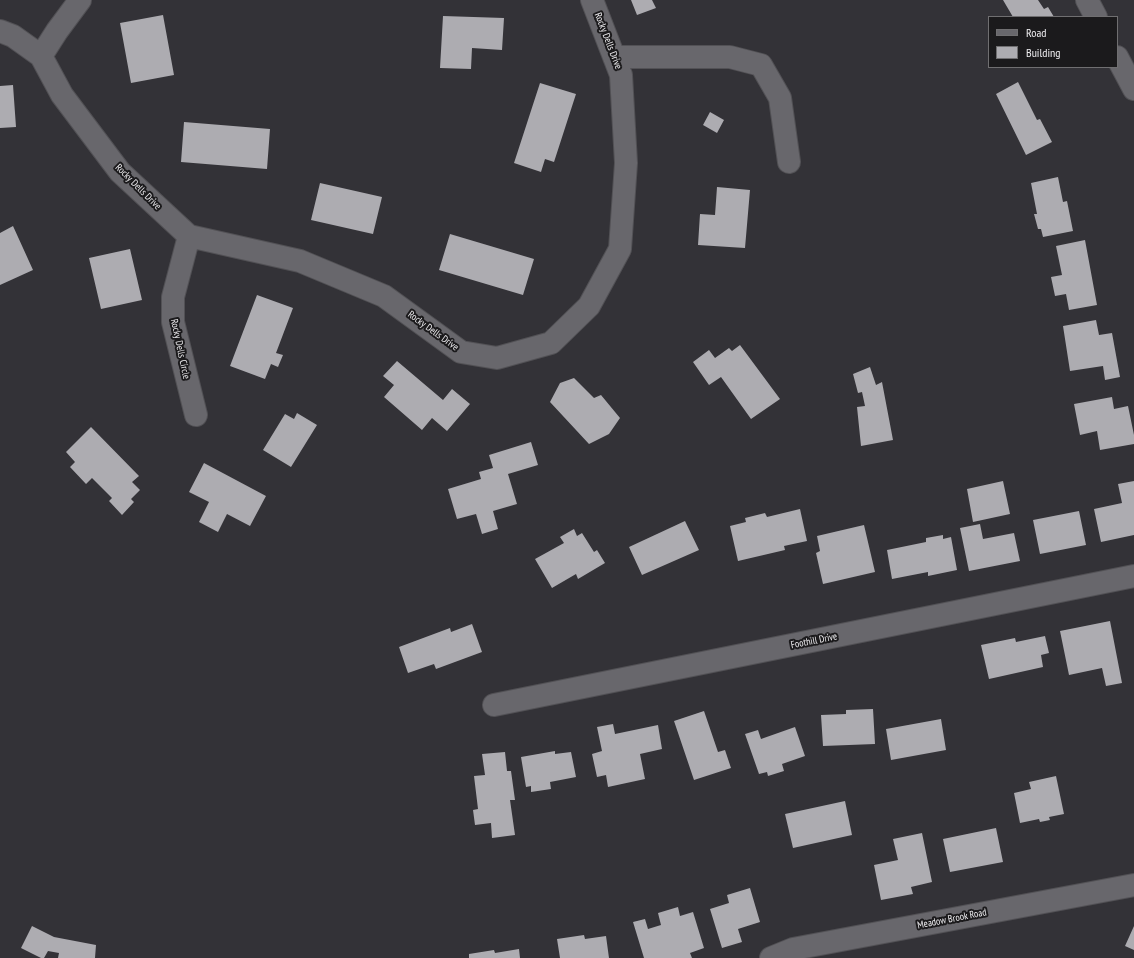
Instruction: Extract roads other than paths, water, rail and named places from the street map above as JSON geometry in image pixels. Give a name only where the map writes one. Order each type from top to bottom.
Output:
[{"type":"street","points":[[0,31],[13,36],[41,56],[80,0]]},
{"type":"street","name":"Rocky Dells Drive","points":[[41,56],[62,96],[120,172],[189,236],[300,261],[384,296],[461,352],[498,358],[551,343],[589,306],[620,249],[626,163],[621,76],[592,0]]},
{"type":"street","points":[[1087,0],[1095,16]]},
{"type":"street","points":[[614,57],[730,57],[761,65],[780,98],[789,162]]},
{"type":"street","points":[[1118,59],[1134,89]]},
{"type":"street","name":"Rocky Dells Circle","points":[[189,236],[173,297],[173,322],[196,415]]},
{"type":"street","name":"Foothill Drive","points":[[494,706],[1134,576]]},
{"type":"street","name":"Meadow Brook Road","points":[[771,958],[1134,885]]}]
